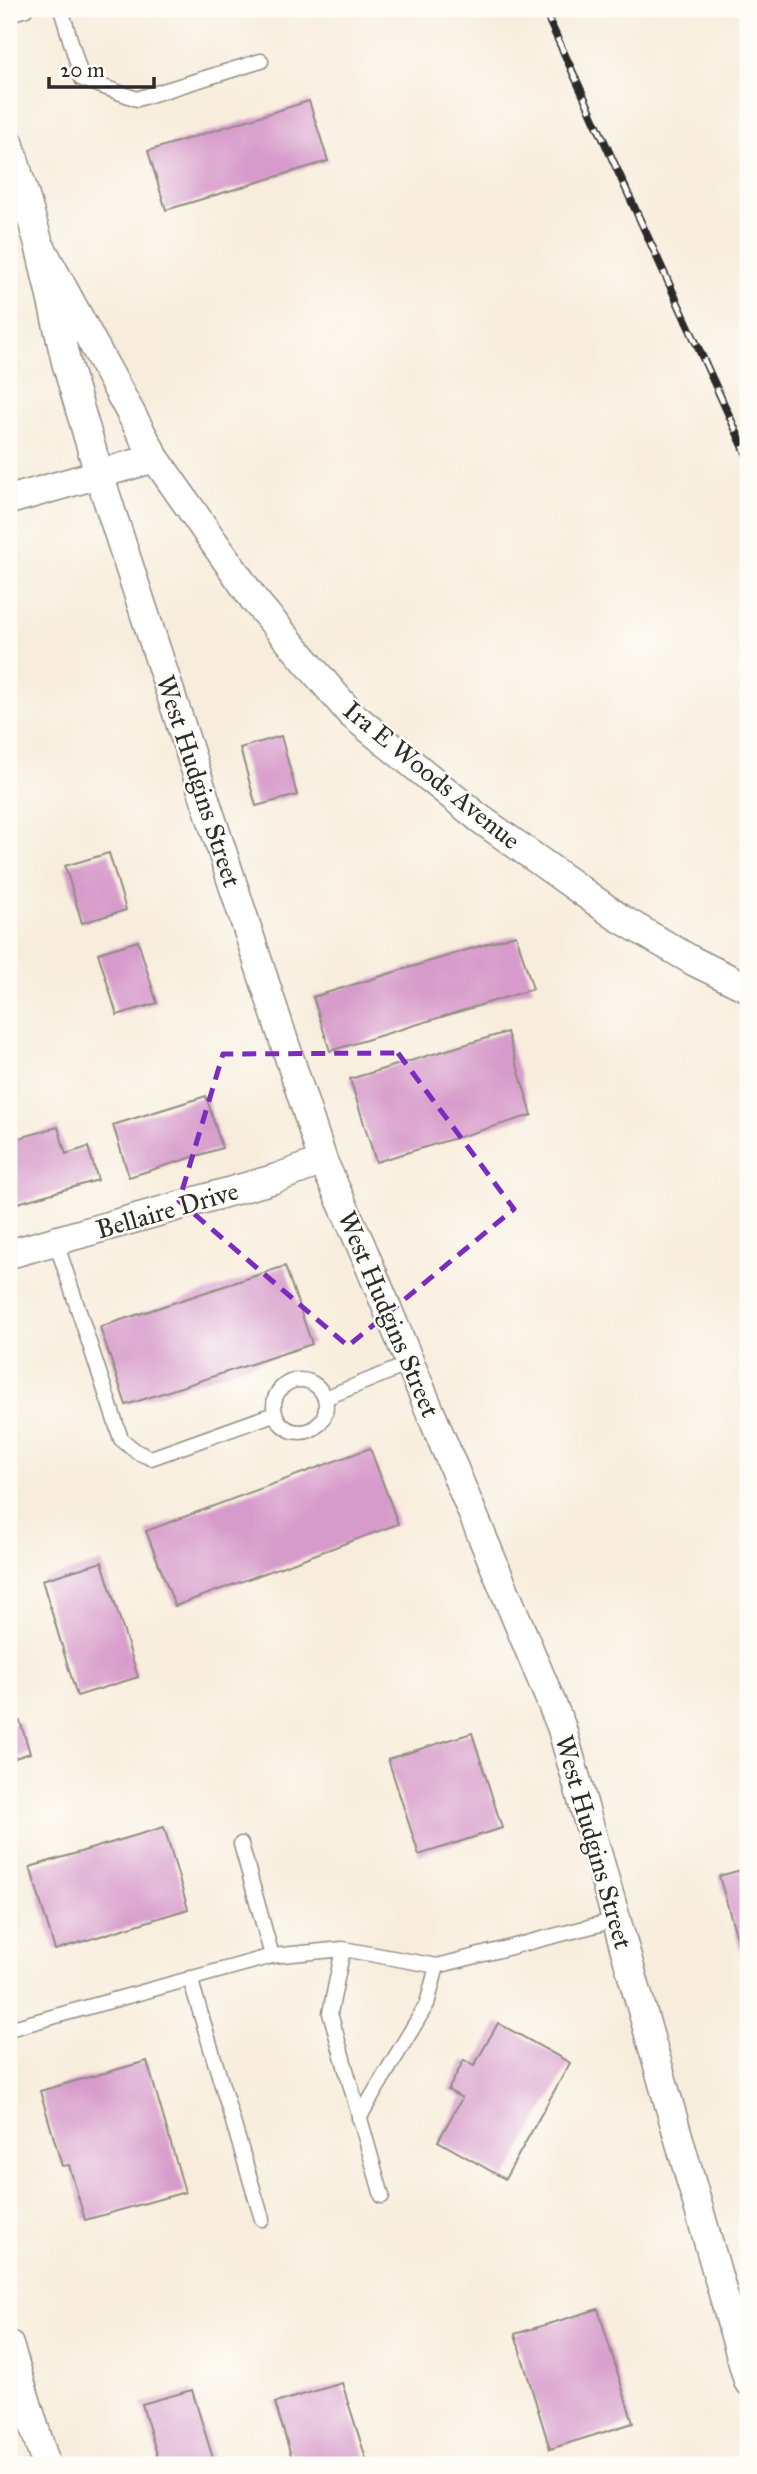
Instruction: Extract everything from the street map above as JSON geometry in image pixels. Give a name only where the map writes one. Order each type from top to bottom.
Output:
[{"type":"street","name":"West Hudgins Street","points":[[9,142],[39,244],[66,362],[99,474],[323,1161],[411,1363],[561,1726],[748,2381]]},
{"type":"street","name":"West Hudgins Street","points":[[39,244],[155,458]]},
{"type":"street","points":[[9,500],[155,458]]},
{"type":"street","name":"Ira E Woods Avenue","points":[[155,458],[255,601],[351,714],[479,818],[618,917],[693,961],[748,988]]},
{"type":"street","name":"Bellaire Drive","points":[[9,1254],[274,1180],[323,1161]]},
{"type":"street","points":[[9,2345],[46,2465]]},
{"type":"lane","points":[[9,14],[26,9]]},
{"type":"lane","points":[[61,9],[82,79],[137,99],[261,61]]},
{"type":"lane","points":[[56,1242],[121,1439],[137,1452],[151,1458],[274,1414]]},
{"type":"lane","points":[[325,1398],[411,1363]]},
{"type":"lane","points":[[292,1380],[312,1382],[320,1388],[325,1398],[323,1418],[317,1426],[308,1431],[288,1430],[279,1423],[274,1414],[276,1394],[283,1385],[292,1380]]},
{"type":"lane","points":[[241,1844],[272,1955]]},
{"type":"lane","points":[[9,2029],[272,1955],[343,1949],[437,1966],[617,1920]]},
{"type":"lane","points":[[343,1949],[330,2013],[382,2196]]},
{"type":"lane","points":[[359,2118],[427,2004],[437,1966]]},
{"type":"lane","points":[[190,1978],[261,2219]]},
{"type":"highlighted area","points":[[398,1053],[514,1209],[348,1346],[179,1201],[223,1054]]},
{"type":"building","points":[[309,101],[328,161],[166,210],[148,151]]},
{"type":"building","points":[[281,736],[297,795],[256,806],[240,748]]},
{"type":"building","points":[[109,853],[126,910],[82,923],[65,866]]},
{"type":"building","points":[[516,935],[533,989],[330,1051],[313,997]]},
{"type":"building","points":[[138,941],[157,1003],[117,1015],[98,953]]},
{"type":"building","points":[[507,1032],[532,1115],[376,1162],[350,1079]]},
{"type":"building","points":[[206,1096],[222,1148],[129,1177],[113,1125]]},
{"type":"building","points":[[58,1127],[66,1154],[88,1147],[98,1180],[11,1205],[9,1141]]},
{"type":"building","points":[[285,1266],[312,1344],[126,1405],[100,1327]]},
{"type":"building","points":[[370,1448],[398,1524],[175,1606],[146,1531]]},
{"type":"building","points":[[102,1562],[138,1677],[77,1696],[42,1580]]},
{"type":"building","points":[[20,1721],[30,1753],[9,1760],[9,1725]]},
{"type":"building","points":[[472,1733],[502,1828],[419,1855],[388,1759]]},
{"type":"building","points":[[164,1827],[188,1909],[55,1950],[30,1867]]},
{"type":"building","points":[[748,1868],[748,1976],[719,1876]]},
{"type":"building","points":[[498,2023],[570,2063],[505,2179],[438,2141],[462,2098],[448,2090],[464,2060],[474,2066]]},
{"type":"building","points":[[147,2061],[185,2192],[85,2220],[69,2165],[62,2166],[40,2091]]},
{"type":"building","points":[[598,2309],[633,2423],[550,2449],[515,2334]]},
{"type":"building","points":[[342,2383],[368,2465],[294,2465],[275,2403]]},
{"type":"building","points":[[192,2390],[215,2465],[160,2465],[142,2404]]},
{"type":"railway","points":[[544,9],[748,457]]}]
